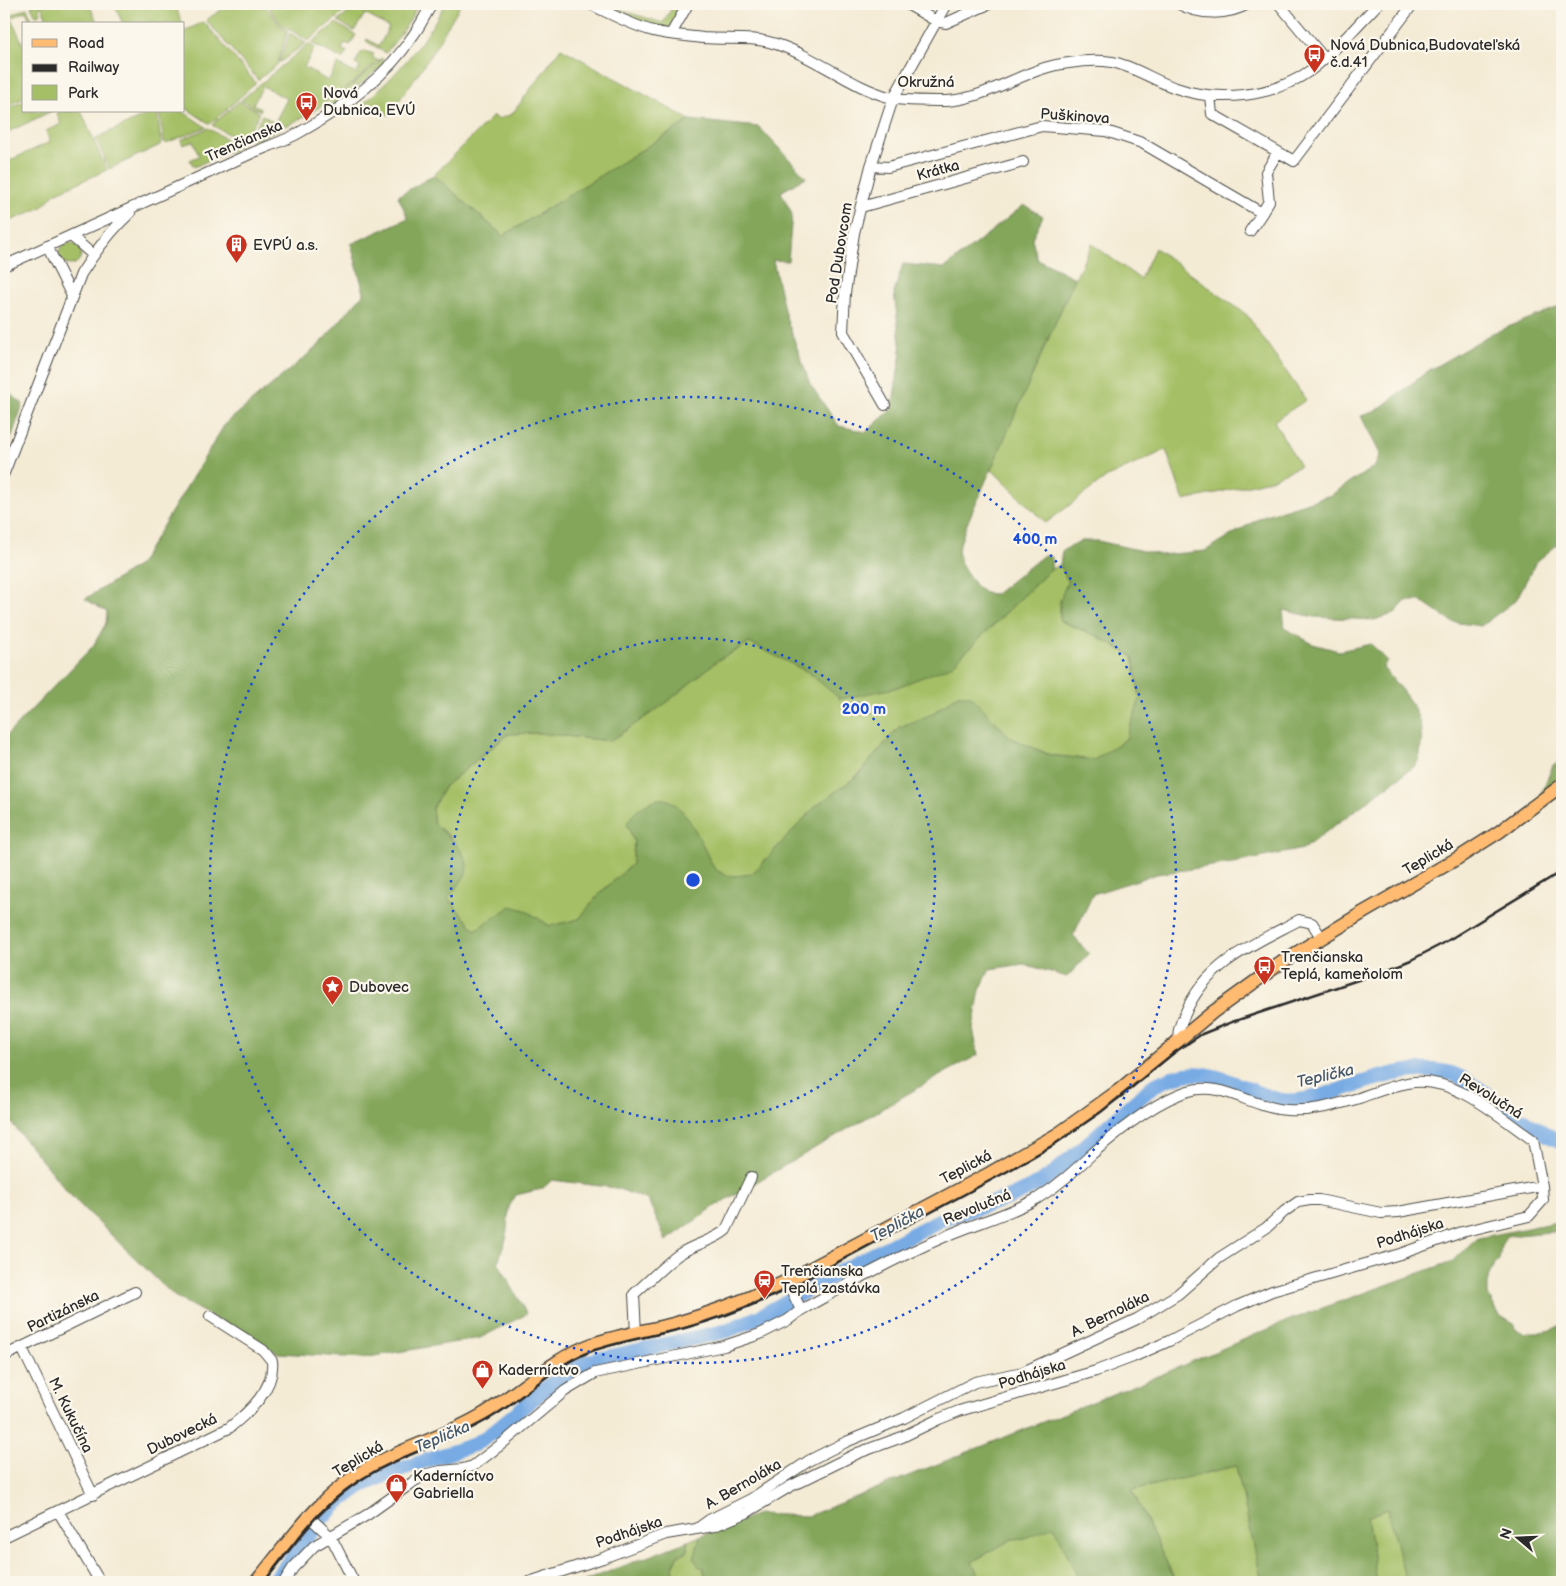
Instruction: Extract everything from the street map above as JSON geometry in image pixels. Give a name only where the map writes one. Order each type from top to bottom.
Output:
[{"type":"main road","name":"Teplická","points":[[256,1582],[336,1490],[362,1471],[399,1453],[444,1435],[480,1416],[512,1396],[548,1368],[570,1354],[594,1344],[718,1311],[789,1286],[990,1173],[1058,1134],[1118,1091],[1233,997],[1285,960],[1458,858],[1499,832],[1562,785]]},
{"type":"street","name":"Trenčianska","points":[[4,266],[252,153],[294,136],[343,105],[371,84],[393,62],[412,37],[432,4]]},
{"type":"street","name":"Okružná","points":[[590,4],[651,30],[706,38],[742,39],[774,43],[794,51],[864,87],[893,98],[948,101],[988,91],[1035,70],[1069,63],[1112,62],[1135,70],[1176,89],[1210,96],[1236,96],[1262,92],[1281,86],[1309,71],[1339,45],[1378,4]]},
{"type":"street","points":[[671,34],[688,4]]},
{"type":"street","points":[[906,4],[936,20],[946,23],[989,4]]},
{"type":"street","name":"Pod Dubovcom","points":[[885,405],[843,332],[845,293],[854,233],[871,166],[893,98],[946,4]]},
{"type":"street","points":[[1179,4],[1197,11],[1212,13],[1230,11],[1248,4]]},
{"type":"street","points":[[1279,4],[1324,58]]},
{"type":"street","points":[[1210,96],[1212,114],[1294,160],[1413,4]]},
{"type":"street","name":"Puškinova","points":[[871,166],[888,166],[1042,126],[1106,131],[1142,144],[1262,213]]},
{"type":"street","points":[[1250,231],[1269,201],[1266,172],[1278,152]]},
{"type":"street","name":"Krátka","points":[[861,206],[1023,162]]},
{"type":"street","name":"Trenčianska","points":[[4,473],[82,274],[93,255],[110,233],[139,206]]},
{"type":"street","points":[[71,236],[93,255]]},
{"type":"street","points":[[48,246],[72,296]]},
{"type":"street","points":[[1179,1040],[1177,1033],[1198,990],[1219,967],[1234,955],[1299,920],[1312,923],[1322,937]]},
{"type":"street","name":"Revolučná","points":[[284,1582],[293,1568],[314,1546],[331,1537],[427,1474],[472,1466],[565,1392],[595,1373],[724,1346],[760,1334],[788,1320],[800,1307],[909,1252],[1007,1213],[1036,1199],[1057,1186],[1093,1153],[1135,1120],[1178,1095],[1200,1089],[1216,1089],[1270,1107],[1286,1110],[1309,1110],[1331,1106],[1412,1082],[1428,1082],[1450,1086],[1533,1140],[1543,1200]]},
{"type":"street","points":[[636,1333],[634,1294],[678,1255],[726,1230],[751,1177]]},
{"type":"street","name":"A. Bernoláka","points":[[695,1530],[709,1520],[751,1499],[810,1460],[846,1442],[904,1418],[975,1382],[1023,1372],[1151,1311],[1178,1294],[1218,1258],[1266,1228],[1284,1211],[1298,1202],[1320,1200],[1381,1213],[1398,1212],[1542,1186]]},
{"type":"street","name":"Podhájska","points":[[529,1582],[603,1558],[666,1534],[714,1526],[737,1517],[788,1486],[858,1453],[902,1437],[939,1418],[1133,1357],[1272,1291],[1400,1254],[1462,1232],[1529,1216],[1543,1200]]},
{"type":"street","points":[[789,1286],[800,1307]]},
{"type":"street","name":"Partizánska","points":[[4,1356],[135,1292]]},
{"type":"street","name":"Dubovecká","points":[[4,1537],[229,1428],[250,1411],[258,1401],[271,1375],[272,1361],[263,1350],[210,1316]]},
{"type":"street","name":"M. Kukučína","points":[[22,1348],[93,1495]]},
{"type":"street","points":[[58,1512],[100,1582]]},
{"type":"street","points":[[311,1519],[331,1537],[354,1582]]},
{"type":"green space","points":[[37,4],[89,4],[97,22],[42,22],[46,17],[42,7],[39,8],[41,13],[36,16],[31,6]]},
{"type":"green space","points":[[114,4],[174,4],[182,22],[122,22]]},
{"type":"green space","points":[[230,4],[265,6],[281,26],[288,31],[277,65],[258,80],[206,20]]},
{"type":"green space","points":[[266,4],[354,4],[308,41],[281,24]]},
{"type":"green space","points":[[358,4],[419,4],[405,28],[386,53],[366,41],[367,39],[379,46],[389,27],[365,14],[354,31],[338,21]]},
{"type":"green space","points":[[445,4],[461,4],[427,61],[389,115],[364,103],[388,81],[419,45]]},
{"type":"green space","points":[[599,4],[609,4],[620,10],[663,23],[674,4],[686,4],[669,29],[634,20]]},
{"type":"green space","points":[[27,8],[32,19],[30,20],[26,11],[11,18],[22,42],[22,99],[4,107],[4,18]]},
{"type":"green space","points":[[204,22],[256,83],[210,124],[185,108],[185,31]]},
{"type":"green space","points":[[336,23],[356,35],[350,45],[345,43],[342,49],[347,52],[342,59],[311,43]]},
{"type":"green space","points":[[290,33],[306,43],[279,63]]},
{"type":"green space","points":[[308,44],[315,48],[304,67],[328,81],[338,64],[356,74],[360,67],[355,64],[360,54],[364,51],[374,54],[372,57],[378,61],[382,58],[337,95],[286,126],[276,120],[287,99],[263,86],[253,104],[261,109],[260,111],[241,100]]},
{"type":"green space","points":[[561,48],[690,120],[503,236],[434,175],[493,116],[498,119],[512,114]]},
{"type":"green space","points":[[383,59],[384,64],[341,101],[326,111],[324,108]]},
{"type":"green space","points":[[239,101],[256,110],[259,114],[247,134],[243,132],[241,137],[244,139],[242,142],[212,125]]},
{"type":"green space","points":[[22,102],[22,112],[50,112],[4,134],[4,110]]},
{"type":"green space","points":[[81,112],[107,170],[55,193],[42,207],[4,224],[4,163],[50,142],[46,131],[61,124],[57,113]]},
{"type":"green space","points":[[153,112],[157,112],[160,145],[109,169],[96,138]]},
{"type":"green space","points":[[159,112],[184,112],[206,127],[166,143],[164,142]]},
{"type":"green space","points":[[263,115],[282,128],[251,142],[256,134],[253,132]]},
{"type":"green space","points":[[690,120],[759,127],[806,177],[781,192],[792,214],[788,261],[773,260],[785,314],[810,384],[839,426],[866,432],[892,409],[901,352],[894,292],[903,264],[945,268],[1024,205],[1043,216],[1032,238],[1037,259],[1075,278],[966,526],[958,550],[961,564],[975,585],[985,593],[995,594],[1044,555],[1052,557],[1051,569],[951,666],[895,688],[840,699],[808,672],[750,643],[718,660],[666,703],[610,741],[539,733],[508,734],[445,786],[432,809],[434,824],[458,846],[466,861],[465,875],[448,898],[475,930],[511,906],[525,910],[550,926],[579,919],[599,894],[632,864],[634,842],[627,824],[631,817],[642,807],[659,799],[669,800],[686,816],[715,869],[728,875],[752,874],[816,806],[857,776],[899,727],[930,715],[958,695],[970,695],[1011,738],[1050,755],[1094,760],[1126,739],[1140,699],[1133,656],[1097,636],[1060,621],[1060,600],[1068,581],[1060,565],[1062,551],[1080,541],[1098,541],[1161,555],[1205,551],[1263,516],[1331,495],[1375,466],[1380,454],[1361,416],[1376,411],[1428,371],[1493,333],[1556,308],[1562,302],[1562,541],[1536,562],[1516,600],[1481,626],[1452,622],[1421,601],[1406,601],[1394,614],[1374,620],[1314,617],[1283,610],[1285,628],[1313,644],[1339,651],[1371,644],[1387,660],[1383,668],[1405,694],[1420,723],[1421,746],[1416,765],[1303,849],[1239,862],[1157,874],[1093,894],[1073,936],[1089,954],[1067,977],[1024,964],[990,969],[980,990],[973,1028],[978,1055],[717,1205],[666,1241],[648,1200],[616,1188],[552,1180],[542,1189],[516,1195],[509,1207],[506,1239],[498,1262],[527,1314],[480,1338],[363,1358],[278,1353],[174,1296],[69,1194],[4,1114],[4,738],[93,646],[106,623],[107,612],[85,599],[139,565],[225,424],[318,346],[364,293],[351,244],[408,218],[398,196],[434,175],[503,236]]},
{"type":"green space","points":[[208,128],[239,147],[194,167],[190,160],[199,156],[193,141],[183,145],[181,140]]},
{"type":"green space","points":[[70,243],[78,246],[81,254],[78,262],[70,265],[62,262],[59,254],[62,246]]},
{"type":"green space","points":[[1092,244],[1140,279],[1155,248],[1247,315],[1306,400],[1274,421],[1300,466],[1269,480],[1184,501],[1166,450],[1107,477],[1046,523],[991,469],[1075,278]]},
{"type":"green space","points":[[4,389],[23,404],[4,459],[4,444],[9,411],[4,403]]},
{"type":"green space","points":[[1060,565],[1068,581],[1060,600],[1060,621],[1097,636],[1133,657],[1140,699],[1126,739],[1094,760],[1050,755],[1011,738],[970,696],[958,695],[930,715],[899,727],[857,776],[816,806],[752,874],[730,877],[714,869],[687,817],[627,824],[634,842],[632,864],[599,894],[579,919],[550,926],[525,910],[475,930],[448,898],[466,874],[454,840],[434,824],[432,809],[445,786],[509,734],[539,733],[610,741],[666,703],[718,660],[750,643],[808,672],[840,698],[951,666],[1051,569]]},
{"type":"green space","points":[[1562,760],[1562,778],[1540,796],[1553,765]]},
{"type":"green space","points":[[1562,1221],[1562,1231],[1506,1236],[1501,1246],[1499,1260],[1494,1264],[1488,1278],[1488,1295],[1499,1315],[1514,1324],[1515,1329],[1524,1333],[1547,1331],[1562,1324],[1562,1582],[1406,1582],[1387,1509],[1367,1517],[1377,1582],[1262,1582],[1236,1466],[1132,1490],[1176,1582],[1080,1582],[1054,1526],[1025,1538],[1012,1539],[972,1562],[981,1582],[709,1582],[704,1568],[699,1567],[694,1559],[700,1536],[758,1514],[808,1516],[1165,1373],[1292,1319],[1453,1261],[1478,1238]]},
{"type":"green space","points":[[1236,1466],[1262,1582],[1176,1582],[1132,1490]]},
{"type":"green space","points":[[1387,1509],[1406,1582],[1377,1582],[1367,1516]]},
{"type":"green space","points":[[1054,1525],[1080,1582],[981,1582],[972,1562],[1012,1539],[1025,1538]]},
{"type":"green space","points":[[700,1536],[694,1559],[704,1568],[709,1582],[677,1582],[673,1568],[677,1556],[688,1551],[688,1541]]},
{"type":"green space","points":[[688,1541],[688,1551],[677,1556],[673,1568],[677,1582],[582,1582]]},
{"type":"waterway","name":"Teplička","points":[[273,1582],[323,1517],[340,1501],[361,1486],[392,1472],[473,1445],[488,1436],[556,1380],[586,1362],[726,1331],[759,1317],[843,1270],[942,1219],[1011,1197],[1032,1187],[1052,1175],[1153,1086],[1167,1079],[1180,1075],[1203,1074],[1226,1080],[1273,1098],[1292,1101],[1320,1096],[1391,1074],[1422,1070],[1438,1071],[1453,1074],[1464,1079],[1527,1123],[1562,1142]]},
{"type":"railway","points":[[264,1582],[312,1522],[355,1483],[387,1465],[478,1425],[504,1409],[563,1365],[589,1352],[710,1321],[784,1291],[1052,1146],[1101,1112],[1175,1052],[1202,1034],[1232,1022],[1379,973],[1411,960],[1442,944],[1562,871]]},
{"type":"place","name":"Nová Dubnica,Budovateľská č.d.41","points":[[1314,73]]},
{"type":"place","name":"Nová Dubnica, EVÚ","points":[[307,121]]},
{"type":"place","name":"EVPÚ a.s.","points":[[237,264]]},
{"type":"place","name":"Trenčianska Teplá, kameňolom","points":[[1265,985]]},
{"type":"place","name":"Dubovec","points":[[333,1006]]},
{"type":"place","name":"Trenčianska Teplá zastávka","points":[[765,1299]]},
{"type":"place","name":"Kaderníctvo","points":[[482,1389]]},
{"type":"place","name":"Kaderníctvo Gabriella","points":[[397,1504]]}]
